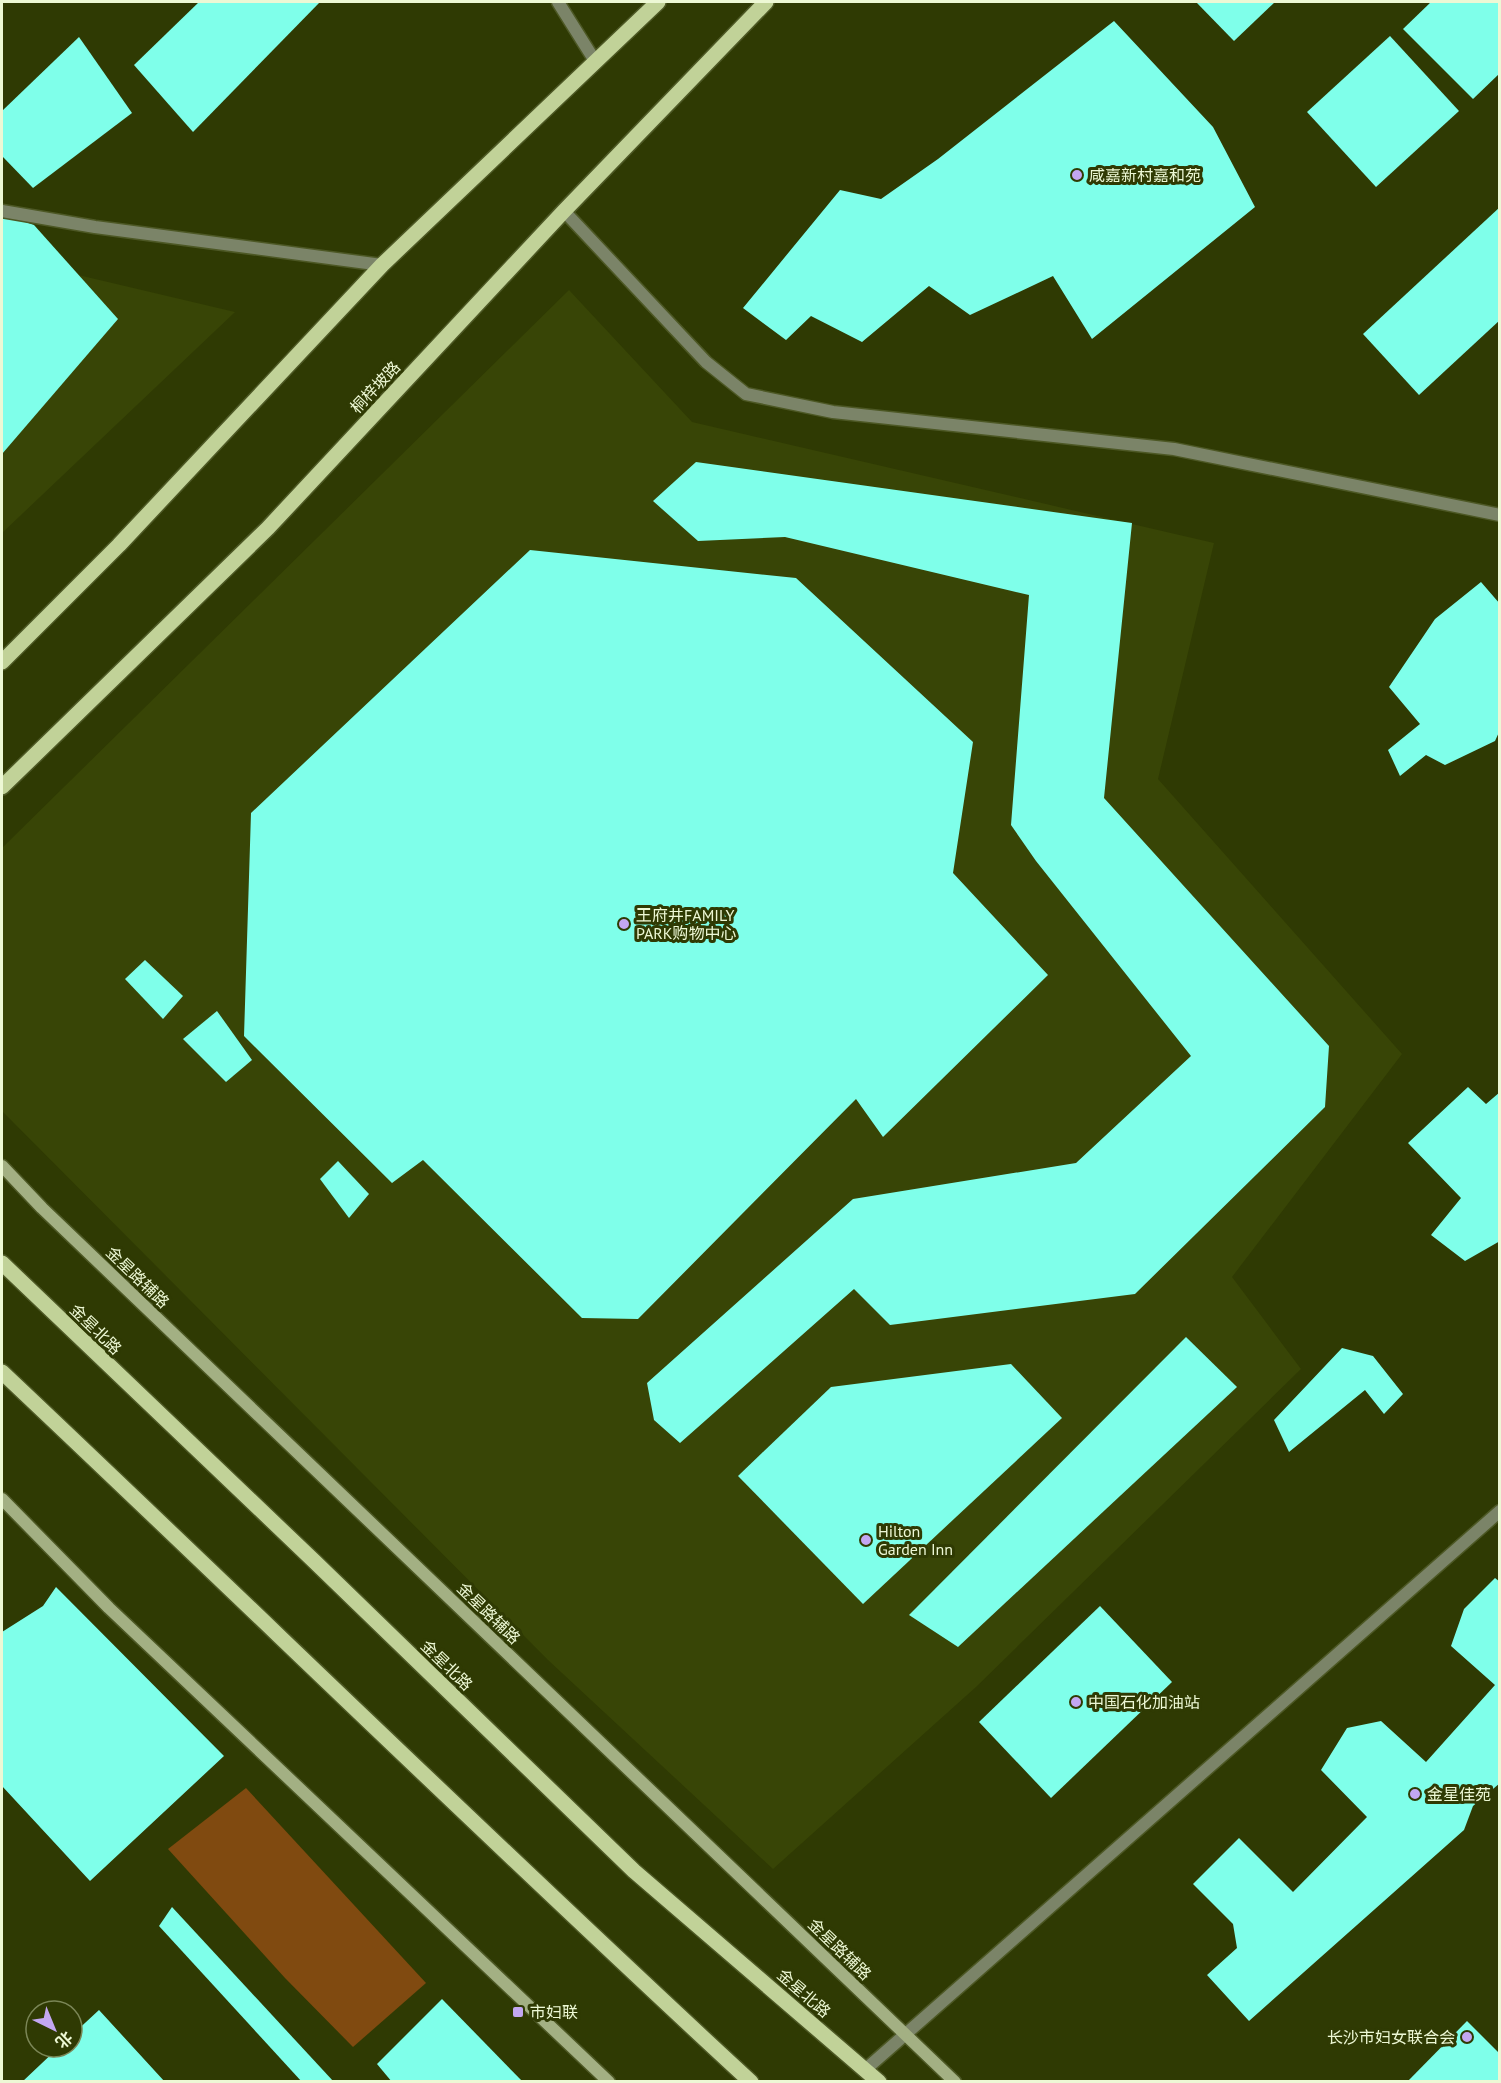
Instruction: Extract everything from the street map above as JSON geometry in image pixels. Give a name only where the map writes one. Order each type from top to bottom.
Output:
[{"type":"main road","points":[[2,662],[119,545],[382,265],[658,2]]},
{"type":"main road","name":"桐梓坡路","points":[[2,787],[268,528],[564,211],[766,2]]},
{"type":"main road","name":"金星北路","points":[[2,1263],[634,1871],[879,2082]]},
{"type":"main road","points":[[2,1372],[584,1928],[751,2082]]},
{"type":"street","points":[[558,2],[595,61]]},
{"type":"street","points":[[2,211],[95,227],[382,265]]},
{"type":"street","points":[[564,211],[706,362],[746,394],[833,412],[1174,449],[1500,515]]},
{"type":"street","name":"金星路辅路","points":[[2,1166],[50,1216],[955,2082]]},
{"type":"street","points":[[2,1499],[109,1608],[609,2082]]},
{"type":"street","points":[[866,2069],[1500,1511]]},
{"type":"shaded area","points":[[2,257],[235,312],[2,533]]},
{"type":"shaded area","name":"王府井FAMILY PARK购物中心","points":[[569,290],[692,422],[1214,543],[1158,779],[1402,1054],[1232,1277],[1301,1369],[976,1687],[773,1869],[548,1660],[2,1111],[2,848]]},
{"type":"shaded area","points":[[246,1788],[426,1983],[353,2047],[285,1978],[168,1849]]},
{"type":"building","points":[[199,2],[320,2],[193,132],[134,65]]},
{"type":"building","points":[[1196,2],[1275,2],[1234,41]]},
{"type":"building","points":[[1431,2],[1500,2],[1500,73],[1473,99],[1403,29]]},
{"type":"building","name":"咸嘉新村嘉和苑","points":[[1114,21],[1213,127],[1255,207],[1092,339],[1053,276],[970,315],[929,286],[862,342],[811,316],[786,340],[743,308],[840,190],[881,199],[938,159]]},
{"type":"building","points":[[1390,36],[1459,111],[1376,187],[1307,112]]},
{"type":"building","points":[[79,37],[132,113],[33,188],[2,156],[2,111]]},
{"type":"building","points":[[1500,207],[1500,320],[1419,395],[1363,334]]},
{"type":"building","points":[[2,214],[34,225],[118,319],[2,454]]},
{"type":"building","points":[[696,462],[1132,523],[1104,798],[1329,1046],[1325,1107],[1135,1294],[890,1325],[854,1289],[680,1443],[654,1420],[647,1383],[853,1199],[1076,1163],[1191,1056],[1036,861],[1011,825],[1029,595],[785,537],[698,541],[653,501]]},
{"type":"building","name":"王府井FAMILY PARK购物中心","points":[[530,550],[796,578],[973,742],[953,873],[1048,975],[883,1137],[856,1099],[638,1319],[582,1318],[423,1160],[392,1183],[244,1036],[251,813]]},
{"type":"building","points":[[1481,582],[1500,604],[1500,730],[1495,741],[1445,765],[1426,755],[1400,776],[1388,750],[1420,724],[1389,687],[1435,619]]},
{"type":"building","points":[[145,960],[183,996],[163,1019],[125,979]]},
{"type":"building","points":[[217,1011],[252,1060],[226,1082],[183,1039]]},
{"type":"building","points":[[1468,1087],[1486,1104],[1500,1092],[1500,1241],[1465,1261],[1431,1235],[1461,1198],[1408,1143]]},
{"type":"building","points":[[338,1161],[369,1194],[349,1218],[320,1179]]},
{"type":"building","points":[[1186,1337],[1237,1387],[958,1647],[909,1615]]},
{"type":"building","points":[[1342,1348],[1373,1356],[1403,1394],[1384,1414],[1365,1390],[1289,1452],[1274,1420]]},
{"type":"building","name":"Hilton Garden Inn","points":[[1011,1364],[1062,1418],[863,1604],[738,1476],[831,1387]]},
{"type":"building","name":"金星佳苑","points":[[1495,1578],[1500,1582],[1500,1783],[1473,1806],[1464,1830],[1249,2021],[1207,1975],[1237,1948],[1233,1924],[1193,1884],[1239,1838],[1293,1892],[1367,1817],[1321,1770],[1347,1728],[1381,1721],[1426,1762],[1495,1685],[1451,1646],[1464,1609]]},
{"type":"building","points":[[56,1587],[224,1756],[90,1881],[2,1786],[2,1632],[43,1606]]},
{"type":"building","name":"中国石化加油站","points":[[1100,1606],[1172,1682],[1051,1798],[979,1722]]},
{"type":"building","points":[[172,1907],[334,2082],[302,2082],[159,1926]]},
{"type":"building","points":[[442,1999],[523,2082],[392,2082],[377,2064]]},
{"type":"building","points":[[99,2010],[165,2082],[22,2082],[46,2059],[84,2059],[84,2024]]},
{"type":"building","name":"长沙市妇女联合会","points":[[1467,2021],[1500,2054],[1500,2082],[1407,2082]]},
{"type":"place","name":"咸嘉新村嘉和苑","points":[[1077,175]]},
{"type":"place","name":"王府井FAMILY PARK购物中心","points":[[624,924]]},
{"type":"place","name":"Hilton Garden Inn","points":[[866,1540]]},
{"type":"place","name":"中国石化加油站","points":[[1076,1702]]},
{"type":"place","name":"金星佳苑","points":[[1415,1794]]},
{"type":"place","name":"市妇联","points":[[518,2012]]},
{"type":"place","name":"长沙市妇女联合会","points":[[1467,2037]]}]
